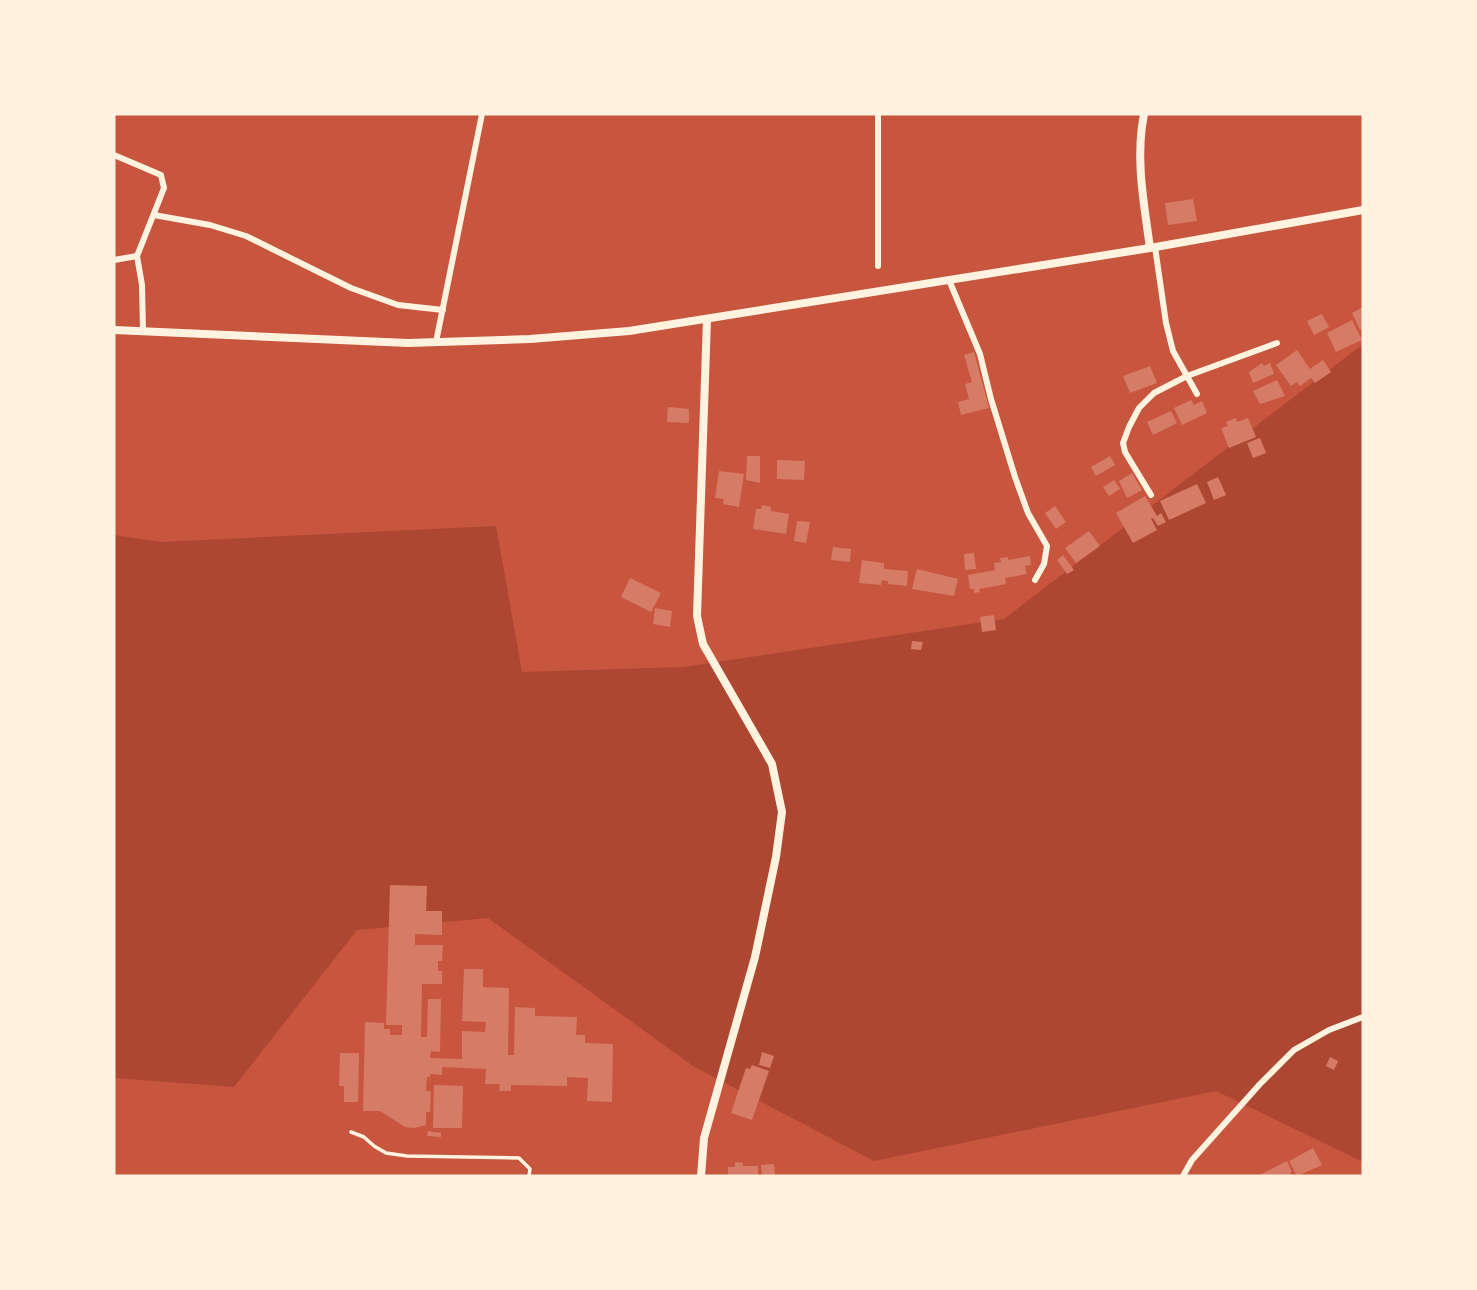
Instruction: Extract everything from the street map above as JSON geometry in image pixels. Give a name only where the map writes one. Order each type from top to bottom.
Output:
[{"type":"street","points":[[436,342],[482,114]]},
{"type":"street","points":[[878,114],[878,266]]},
{"type":"street","points":[[1144,114],[1139,139],[1141,185],[1168,333],[1173,351],[1197,394]]},
{"type":"street","points":[[114,155],[162,175],[164,188],[137,256],[142,285],[144,331]]},
{"type":"street","points":[[114,330],[394,343],[530,339],[604,333],[707,319],[1153,247],[1363,210]]},
{"type":"street","points":[[154,215],[210,225],[246,236],[351,288],[398,305],[443,310]]},
{"type":"street","points":[[114,260],[137,256]]},
{"type":"street","points":[[948,280],[980,354],[991,399],[1028,513],[1047,546],[1044,564],[1035,580]]},
{"type":"street","points":[[701,1176],[704,1138],[755,957],[776,857],[782,812],[772,764],[703,644],[696,616],[707,319]]},
{"type":"street","points":[[1151,495],[1125,452],[1124,443],[1129,427],[1139,408],[1154,393],[1187,376],[1277,343]]},
{"type":"street","points":[[1184,1176],[1201,1151],[1294,1050],[1329,1030],[1363,1017]]},
{"type":"lane","points":[[351,1132],[364,1137],[386,1153],[407,1156],[519,1158],[530,1168],[529,1176]]},
{"type":"shaded area","points":[[1363,344],[1363,1162],[1216,1091],[874,1161],[693,1066],[488,918],[357,930],[234,1087],[114,1078],[114,535],[161,542],[496,526],[522,672],[683,667],[1004,619]]},
{"type":"building","points":[[1193,199],[1197,221],[1168,225],[1165,203]]},
{"type":"building","points":[[1363,307],[1363,328],[1360,330],[1352,313]]},
{"type":"building","points":[[1322,314],[1329,327],[1314,335],[1307,321]]},
{"type":"building","points":[[1352,320],[1362,340],[1336,352],[1327,333]]},
{"type":"building","points":[[1297,350],[1310,369],[1323,360],[1331,372],[1315,383],[1311,378],[1300,386],[1297,382],[1291,386],[1276,365]]},
{"type":"building","points":[[974,352],[989,408],[961,415],[958,402],[969,399],[965,384],[972,382],[964,355]]},
{"type":"building","points":[[1262,363],[1264,366],[1270,363],[1274,374],[1253,383],[1249,372]]},
{"type":"building","points":[[1150,366],[1157,383],[1130,393],[1123,376]]},
{"type":"building","points":[[1277,380],[1285,396],[1260,404],[1253,391]]},
{"type":"building","points":[[1191,400],[1194,405],[1202,401],[1207,413],[1182,425],[1174,408]]},
{"type":"building","points":[[668,407],[689,409],[689,423],[667,422]]},
{"type":"building","points":[[1171,411],[1177,423],[1153,435],[1147,422]]},
{"type":"building","points":[[1236,418],[1237,422],[1248,418],[1256,437],[1229,448],[1221,428],[1228,426],[1226,422]]},
{"type":"building","points":[[1260,438],[1266,453],[1253,458],[1247,443]]},
{"type":"building","points":[[747,456],[760,456],[760,483],[746,480]]},
{"type":"building","points":[[1110,456],[1115,465],[1096,476],[1091,467]]},
{"type":"building","points":[[777,460],[805,461],[804,480],[777,479]]},
{"type":"building","points":[[719,471],[744,474],[739,507],[723,504],[724,499],[715,498]]},
{"type":"building","points":[[1132,473],[1142,490],[1127,498],[1119,481]]},
{"type":"building","points":[[1218,477],[1226,495],[1214,500],[1207,482]]},
{"type":"building","points":[[1114,480],[1120,489],[1109,496],[1103,487]]},
{"type":"building","points":[[1197,484],[1206,503],[1169,520],[1160,501]]},
{"type":"building","points":[[1145,496],[1157,516],[1161,513],[1166,522],[1158,526],[1153,518],[1151,519],[1157,530],[1133,543],[1116,513]]},
{"type":"building","points":[[762,505],[771,507],[771,511],[789,514],[786,534],[753,529],[756,509],[761,509]]},
{"type":"building","points":[[1055,506],[1066,522],[1056,529],[1045,513]]},
{"type":"building","points":[[797,521],[810,522],[806,543],[794,541]]},
{"type":"building","points":[[1089,531],[1100,546],[1076,563],[1065,548]]},
{"type":"building","points":[[833,547],[851,549],[850,562],[831,560]]},
{"type":"building","points":[[974,553],[976,569],[965,570],[964,554]]},
{"type":"building","points":[[1063,555],[1074,570],[1067,574],[1057,560]]},
{"type":"building","points":[[1030,556],[1031,565],[1025,566],[1027,574],[1005,578],[1006,584],[979,589],[980,592],[974,593],[974,589],[970,589],[968,575],[995,570],[994,563],[1001,562],[1000,558],[1008,557],[1008,560]]},
{"type":"building","points":[[862,560],[884,563],[884,569],[908,571],[907,586],[888,584],[888,581],[882,580],[881,585],[859,583]]},
{"type":"building","points":[[917,569],[958,579],[954,596],[912,589]]},
{"type":"building","points":[[630,578],[661,593],[651,612],[621,597]]},
{"type":"building","points":[[655,608],[672,611],[670,627],[653,624]]},
{"type":"building","points":[[994,615],[996,630],[982,632],[980,617]]},
{"type":"building","points":[[912,641],[923,642],[921,650],[911,649]]},
{"type":"building","points":[[390,885],[427,886],[426,911],[442,911],[442,935],[415,934],[415,945],[443,945],[442,961],[438,961],[438,971],[442,971],[442,984],[422,984],[421,1037],[427,1037],[428,999],[441,999],[440,1052],[431,1051],[430,1058],[462,1059],[462,1031],[485,1032],[486,1022],[462,1021],[464,969],[483,969],[483,987],[509,988],[508,1055],[514,1055],[515,1007],[535,1008],[535,1016],[577,1017],[576,1035],[585,1035],[585,1043],[613,1044],[612,1102],[587,1101],[588,1078],[567,1077],[567,1086],[511,1085],[511,1091],[499,1091],[500,1084],[485,1084],[486,1069],[442,1067],[442,1075],[430,1074],[430,1077],[427,1077],[426,1091],[431,1091],[426,1125],[405,1127],[380,1111],[363,1111],[365,1022],[384,1023],[384,1029],[390,1029],[390,1035],[402,1035],[402,1025],[386,1025]]},
{"type":"building","points":[[762,1052],[774,1056],[770,1068],[759,1065]]},
{"type":"building","points":[[340,1053],[359,1053],[358,1102],[344,1102],[344,1086],[339,1086]]},
{"type":"building","points":[[1330,1057],[1338,1061],[1334,1070],[1326,1066]]},
{"type":"building","points":[[752,1065],[769,1071],[752,1120],[731,1113],[746,1068],[750,1069]]},
{"type":"building","points":[[434,1085],[463,1086],[462,1128],[433,1128]]},
{"type":"building","points":[[428,1131],[441,1133],[441,1137],[427,1136]]},
{"type":"building","points":[[1313,1148],[1322,1165],[1297,1176],[1289,1161]]},
{"type":"building","points":[[1287,1161],[1292,1176],[1258,1176]]},
{"type":"building","points":[[735,1162],[743,1163],[743,1166],[758,1166],[758,1176],[728,1176],[728,1167],[735,1167]]},
{"type":"building","points":[[774,1164],[775,1176],[762,1176],[761,1165]]}]
